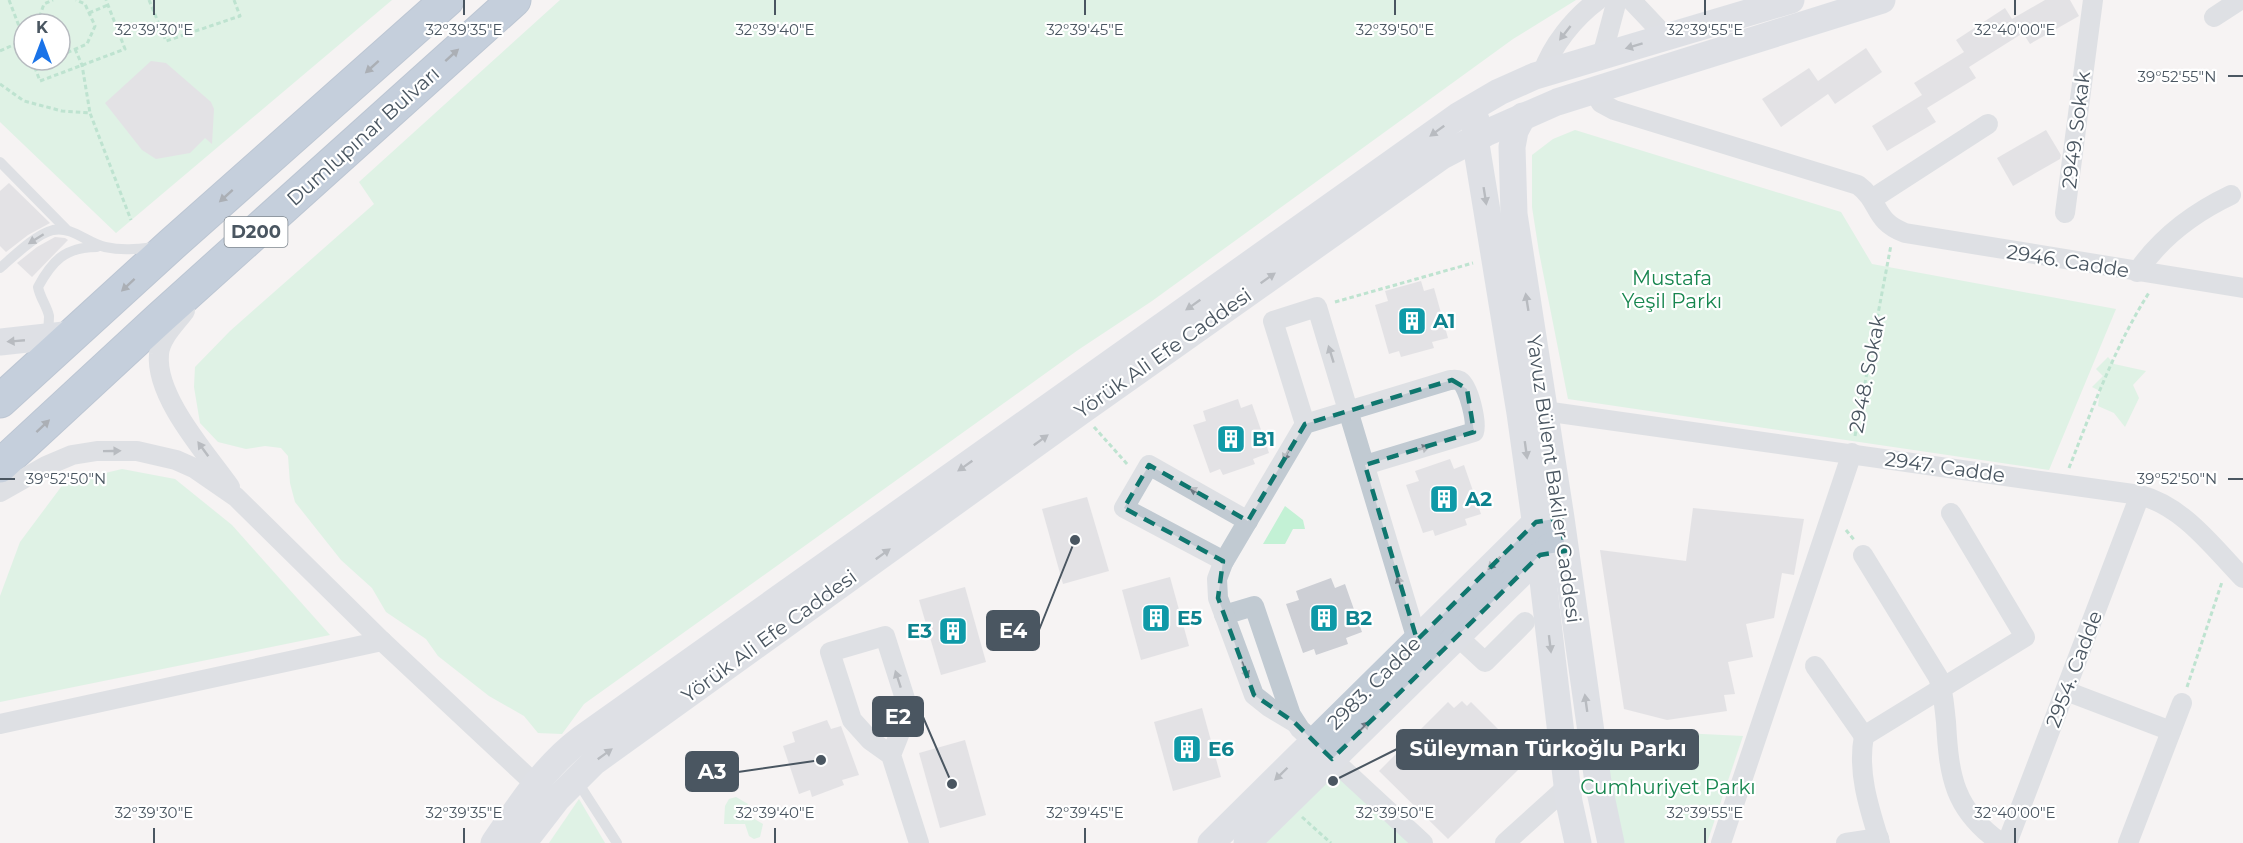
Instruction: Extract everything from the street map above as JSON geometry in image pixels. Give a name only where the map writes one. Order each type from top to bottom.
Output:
[{"type":"highway","name":"D200","points":[[0,401],[56,343],[171,245],[447,0]]},
{"type":"highway","name":"Dumlupınar Bulvarı","points":[[0,466],[514,0]]},
{"type":"street","points":[[1542,74],[1562,38],[1598,0]]},
{"type":"street","points":[[1617,0],[1594,91],[1601,103],[1614,110],[1858,185],[1872,199],[1879,216],[1894,228]]},
{"type":"street","points":[[1631,0],[1666,37]]},
{"type":"street","name":"Yörük Ali Efe Caddesi","points":[[523,843],[568,749],[1453,119],[1492,96],[1542,74],[1791,0]]},
{"type":"street","name":"Yörük Ali Efe Caddesi","points":[[494,843],[546,791],[576,779],[604,755],[1080,412],[1442,156],[1523,116],[1594,91],[1882,0]]},
{"type":"street","name":"2949. Sokak","points":[[2065,213],[2093,0]]},
{"type":"street","points":[[2214,17],[2240,0]]},
{"type":"street","points":[[1475,138],[1478,114],[1492,96]]},
{"type":"street","name":"Yavuz Bülent Bakiler Caddesi","points":[[1523,116],[1513,138],[1511,180],[1532,412],[1553,553],[1611,843]]},
{"type":"street","points":[[1872,199],[1988,124]]},
{"type":"street","name":"Yavuz Bülent Bakiler Caddesi","points":[[1475,138],[1495,257],[1532,412]]},
{"type":"street","points":[[2137,272],[2149,255],[2174,231],[2202,210],[2230,195]]},
{"type":"street","name":"2946. Cadde","points":[[1894,228],[1912,235],[2243,288]]},
{"type":"street","points":[[222,263],[164,339],[159,353],[160,372],[169,400],[236,497]]},
{"type":"street","points":[[1305,424],[1273,321],[1317,307],[1417,640]]},
{"type":"street","points":[[0,342],[56,343]]},
{"type":"street","points":[[1365,465],[1474,432],[1476,424],[1467,389],[1458,380],[1450,380],[1305,424],[1224,561],[1219,573],[1217,589],[1224,615],[1254,695],[1294,722],[1423,843]]},
{"type":"street","name":"2947. Cadde","points":[[1532,412],[1852,453],[2140,495],[2155,499],[2177,512],[2243,578]]},
{"type":"street","points":[[0,492],[46,466],[72,455],[137,451],[176,460],[194,468],[236,497],[382,641],[546,791]]},
{"type":"street","name":"2948. Sokak","points":[[1721,843],[1852,453]]},
{"type":"street","points":[[1224,561],[1124,508],[1149,465],[1248,521]]},
{"type":"street","name":"2954. Cadde","points":[[2007,843],[2140,495]]},
{"type":"street","points":[[1864,736],[2025,637],[1952,513]]},
{"type":"street","name":"2983. Cadde","points":[[1247,843],[1287,804],[1323,750],[1417,640],[1548,520]]},
{"type":"street","name":"Yavuz Bülent Bakiler Caddesi","points":[[1553,553],[1567,787],[1578,843]]},
{"type":"street","name":"2983. Cadde","points":[[1211,843],[1553,553]]},
{"type":"street","points":[[1863,555],[1938,677],[1942,688],[1949,766],[1954,786],[1968,813],[1982,829],[2001,843]]},
{"type":"street","points":[[1224,615],[1254,606],[1294,722]]},
{"type":"street","points":[[1457,636],[1485,662],[1526,622]]},
{"type":"street","points":[[891,754],[901,730],[907,705],[885,636],[830,652],[852,720],[870,740],[891,754],[919,843]]},
{"type":"street","points":[[0,724],[382,641]]},
{"type":"street","points":[[1815,666],[1864,736],[1862,773],[1879,841],[1846,843]]},
{"type":"street","points":[[2066,691],[2171,731]]},
{"type":"street","points":[[2128,843],[2182,703]]},
{"type":"street","points":[[1505,843],[1567,787]]},
{"type":"lane","points":[[0,162],[66,229],[88,241],[124,251],[171,245]]},
{"type":"lane","points":[[0,268],[25,247],[51,230],[66,229]]},
{"type":"lane","points":[[56,343],[38,287],[49,267],[70,251],[86,246],[103,246]]},
{"type":"lane","points":[[576,779],[617,843]]},
{"type":"path","points":[[41,12],[44,4],[53,0]]},
{"type":"path","points":[[72,51],[87,44],[95,26],[85,4],[76,0]]},
{"type":"path","points":[[72,69],[125,49],[106,0]]},
{"type":"path","points":[[149,0],[166,41],[240,16],[234,0]]},
{"type":"path","points":[[89,13],[108,5]]},
{"type":"path","points":[[75,50],[82,65],[90,113],[131,220]]},
{"type":"path","points":[[37,72],[40,81],[64,72]]},
{"type":"path","points":[[0,84],[24,101],[62,111],[90,113]]},
{"type":"path","name":"2948. Sokak","points":[[1852,453],[1894,228]]},
{"type":"path","points":[[1317,307],[1495,257]]},
{"type":"path","points":[[2063,483],[2114,357],[2160,276]]},
{"type":"path","points":[[1080,412],[1141,479]]},
{"type":"path","points":[[1831,516],[1850,534],[1863,555]]},
{"type":"path","points":[[2182,703],[2229,564]]},
{"type":"path","points":[[1287,804],[1331,843]]},
{"type":"highlighted area","points":[[1452,380],[1467,389],[1474,432],[1365,465],[1417,640],[1536,522],[1561,518],[1565,551],[1540,555],[1332,759],[1294,722],[1254,695],[1218,598],[1223,561],[1124,508],[1149,465],[1248,521],[1305,424]]},
{"type":"green space","points":[[0,0],[392,0],[116,233],[0,122]]},
{"type":"green space","points":[[560,0],[1576,0],[1513,39],[1152,301],[1078,350],[584,704],[562,734],[538,733],[524,716],[489,696],[438,656],[426,639],[386,612],[372,588],[341,560],[295,502],[290,483],[288,456],[281,448],[265,446],[246,449],[218,442],[200,423],[194,387],[195,367],[230,331],[374,204],[359,182]]},
{"type":"green space","name":"Mustafa Yeşil Parkı","points":[[1575,130],[1841,212],[1872,264],[2116,309],[2049,470],[1568,399],[1532,207],[1532,155],[1553,139]]},
{"type":"green space","points":[[2108,357],[2114,364],[2146,371],[2133,385],[2139,398],[2125,427],[2114,413],[2098,406],[2100,391],[2092,387],[2103,376],[2096,369]]},
{"type":"green space","points":[[122,469],[175,479],[232,525],[330,635],[0,702],[0,596],[20,542],[64,483]]},
{"type":"green space","points":[[1285,506],[1303,520],[1305,529],[1293,529],[1285,544],[1263,544]]},
{"type":"green space","name":"Cumhuriyet Parkı","points":[[1600,729],[1743,736],[1707,843],[1624,843]]},
{"type":"green space","points":[[1332,759],[1423,843],[1247,843]]},
{"type":"green space","points":[[736,797],[748,804],[751,817],[763,824],[760,837],[754,839],[749,836],[745,824],[724,824],[725,806],[729,799]]},
{"type":"green space","points":[[579,799],[605,843],[549,843]]},
{"type":"building","points":[[2045,0],[2070,0],[2079,16],[2030,44],[2023,33],[1969,67],[1976,78],[1927,108],[1936,122],[1887,151],[1872,126],[1922,95],[1914,83],[1964,52],[1956,40],[2005,8],[2012,19]]},
{"type":"building","points":[[1866,48],[1882,72],[1835,104],[1828,94],[1781,127],[1762,99],[1809,68],[1818,81]]},
{"type":"building","points":[[151,61],[166,63],[211,102],[214,109],[212,144],[205,138],[190,153],[156,159],[142,150],[105,103]]},
{"type":"building","points":[[2046,130],[2061,155],[2060,159],[2013,186],[1997,158]]},
{"type":"building","points":[[9,183],[50,223],[28,235],[6,252],[0,246],[0,191]]},
{"type":"building","points":[[55,237],[68,240],[32,277],[17,263],[37,247]]},
{"type":"building","name":"A1","points":[[1421,281],[1424,291],[1434,288],[1448,338],[1432,342],[1434,348],[1401,357],[1399,351],[1389,354],[1375,305],[1388,301],[1385,291]]},
{"type":"building","name":"B1","points":[[1238,399],[1241,408],[1252,404],[1269,453],[1253,459],[1255,464],[1223,475],[1220,469],[1210,473],[1193,425],[1206,421],[1203,411]]},
{"type":"building","name":"A2","points":[[1450,459],[1454,469],[1464,465],[1481,514],[1465,519],[1467,525],[1435,536],[1433,530],[1423,533],[1406,485],[1419,481],[1415,471]]},
{"type":"building","points":[[1087,497],[1109,571],[1063,584],[1042,509]]},
{"type":"building","points":[[1693,508],[1804,519],[1794,575],[1782,573],[1774,618],[1746,624],[1753,657],[1728,662],[1735,694],[1724,695],[1727,711],[1667,720],[1624,709],[1600,550],[1686,561]]},
{"type":"building","name":"E5","points":[[1170,577],[1189,646],[1141,660],[1122,590]]},
{"type":"building","name":"B2","points":[[1331,578],[1335,588],[1345,584],[1362,632],[1346,638],[1348,644],[1316,655],[1314,649],[1303,653],[1286,604],[1299,600],[1296,591]]},
{"type":"building","name":"E3","points":[[965,587],[986,662],[941,675],[919,600]]},
{"type":"building","points":[[1462,701],[1467,706],[1471,702],[1520,751],[1516,756],[1519,759],[1513,765],[1518,770],[1448,839],[1379,771],[1448,702],[1454,708]]},
{"type":"building","name":"E6","points":[[1202,708],[1221,777],[1173,791],[1154,722]]},
{"type":"building","points":[[827,720],[831,729],[841,726],[859,775],[842,780],[844,785],[812,797],[810,790],[799,794],[783,746],[795,742],[792,732]]},
{"type":"building","points":[[965,740],[986,815],[940,828],[919,753]]},
{"type":"place","name":"A1","points":[[1412,321]]},
{"type":"place","name":"B1","points":[[1231,439]]},
{"type":"place","name":"A2","points":[[1444,499]]},
{"type":"place","name":"E4","points":[[1075,540]]},
{"type":"place","name":"E5","points":[[1156,618]]},
{"type":"place","name":"B2","points":[[1324,618]]},
{"type":"place","name":"E3","points":[[953,631]]},
{"type":"place","name":"E6","points":[[1187,749]]},
{"type":"place","name":"A3","points":[[821,760]]},
{"type":"place","name":"Süleyman Türkoğlu Parkı","points":[[1333,781]]},
{"type":"place","name":"E2","points":[[952,784]]}]
